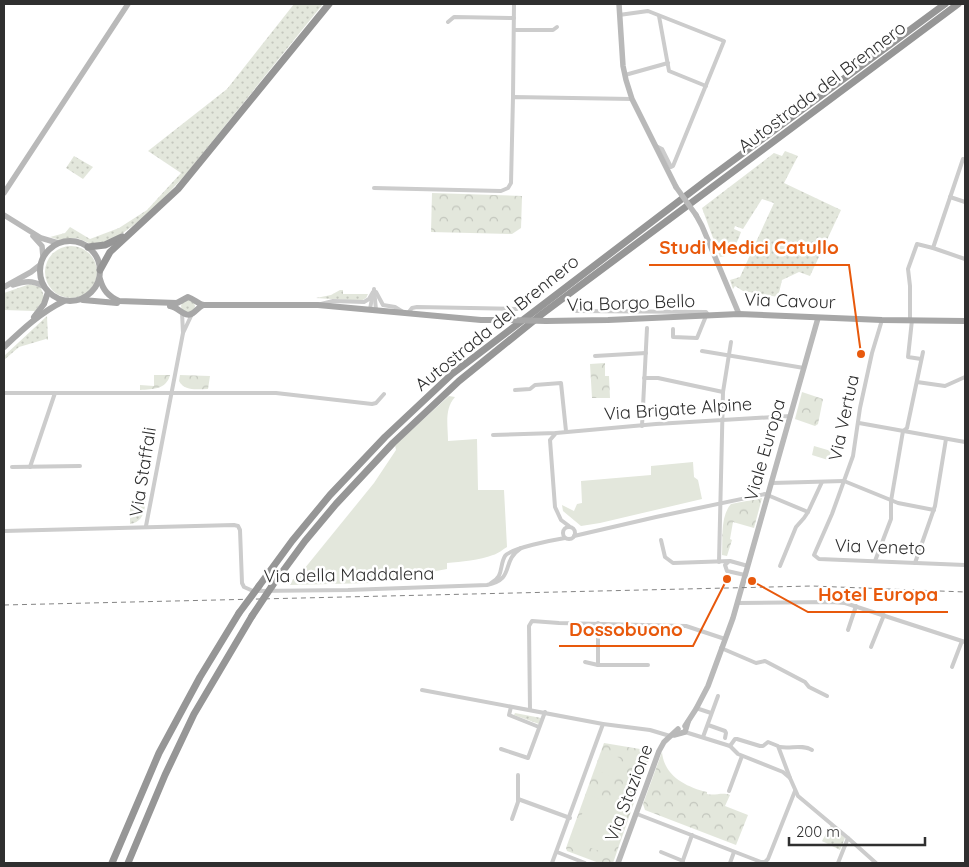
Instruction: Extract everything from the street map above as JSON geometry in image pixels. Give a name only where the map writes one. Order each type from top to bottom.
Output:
[{"type":"highway","points":[[100,270],[110,252],[178,189],[329,4]]},
{"type":"highway","name":"Autostrada del Brennero","points":[[112,863],[159,753],[200,677],[239,613],[292,541],[330,495],[385,437],[452,374],[685,196],[944,4]]},
{"type":"highway","name":"Autostrada del Brennero","points":[[128,863],[165,775],[194,714],[252,616],[305,541],[336,504],[393,443],[459,381],[542,314],[958,4]]},
{"type":"highway","points":[[88,247],[105,246],[131,232]]},
{"type":"main road","points":[[64,301],[52,296],[43,286],[39,272],[40,265],[43,257],[52,246],[58,243],[74,241],[88,247],[97,257],[100,270],[100,279],[93,291],[81,300]]},
{"type":"main road","name":"Via Borgo Bello","points":[[100,279],[105,292],[110,297],[119,301],[177,303],[188,298],[194,300],[197,308]]},
{"type":"main road","points":[[29,324],[44,304],[48,292]]},
{"type":"main road","name":"Via Borgo Bello","points":[[64,301],[73,302],[81,300],[132,305],[174,306],[187,315],[197,308],[318,305],[406,313],[546,321],[736,314]]},
{"type":"main road","points":[[4,347],[29,324],[50,308],[64,301]]},
{"type":"main road","points":[[181,302],[179,307],[182,312]]},
{"type":"main road","name":"Via Cavour","points":[[736,314],[882,320],[965,321]]},
{"type":"street","points":[[4,193],[128,4]]},
{"type":"street","points":[[374,188],[491,192],[505,190],[511,183],[514,4]]},
{"type":"street","points":[[613,4],[619,15]]},
{"type":"street","points":[[618,4],[625,75],[632,99],[676,187],[696,214],[736,314]]},
{"type":"street","points":[[619,15],[648,11],[724,42],[674,166],[671,167],[662,149],[655,145]]},
{"type":"street","points":[[659,16],[669,71],[706,86]]},
{"type":"street","points":[[448,22],[454,17],[514,18]]},
{"type":"street","points":[[514,30],[553,30],[557,27]]},
{"type":"street","points":[[625,75],[668,62]]},
{"type":"street","points":[[513,98],[632,99]]},
{"type":"street","points":[[933,248],[964,160]]},
{"type":"street","points":[[950,197],[965,202]]},
{"type":"street","points":[[4,215],[41,238],[58,243]]},
{"type":"street","points":[[24,228],[38,240],[43,257]]},
{"type":"street","points":[[921,359],[908,357],[911,320],[908,269],[917,244],[965,259]]},
{"type":"street","points":[[4,288],[40,265]]},
{"type":"street","points":[[4,288],[25,281],[33,281],[43,286]]},
{"type":"street","points":[[373,310],[374,292]]},
{"type":"street","name":"Via Borgo Bello","points":[[318,305],[333,301],[364,302],[374,292],[383,305],[395,307],[406,313],[412,308],[417,307],[516,309],[524,303]]},
{"type":"street","name":"Via Staffali","points":[[183,333],[197,308]]},
{"type":"street","name":"Via Borgo Bello","points":[[576,311],[706,312],[707,316],[696,338],[673,337],[673,329]]},
{"type":"street","name":"Via Staffali","points":[[182,312],[183,333],[146,526],[238,526]]},
{"type":"street","name":"Viale Europa","points":[[741,591],[818,318]]},
{"type":"street","name":"Via Vertua","points":[[772,484],[844,481],[853,456],[860,408],[872,353],[882,320]]},
{"type":"street","points":[[642,426],[647,328]]},
{"type":"street","points":[[720,562],[723,392],[731,342]]},
{"type":"street","points":[[702,351],[804,368]]},
{"type":"street","points":[[874,561],[891,519],[891,501],[903,432],[907,428],[923,352]]},
{"type":"street","points":[[595,356],[646,353]]},
{"type":"street","points":[[917,382],[945,386],[965,377]]},
{"type":"street","points":[[644,378],[658,378],[723,392]]},
{"type":"street","points":[[515,390],[530,389],[535,385],[561,382],[566,431]]},
{"type":"street","points":[[30,467],[55,393]]},
{"type":"street","points":[[4,394],[276,393],[372,404],[376,403],[384,394]]},
{"type":"street","name":"Via Brigate Alpine","points":[[493,435],[556,433],[722,419],[791,416]]},
{"type":"street","points":[[858,423],[965,442]]},
{"type":"street","points":[[556,433],[550,440],[555,507],[562,522],[565,538]]},
{"type":"street","points":[[915,563],[934,510],[946,439]]},
{"type":"street","points":[[12,467],[80,466]]},
{"type":"street","points":[[844,481],[891,501],[934,510]]},
{"type":"street","name":"Via Veneto","points":[[844,481],[814,554],[820,559],[965,565]]},
{"type":"street","points":[[780,566],[796,526],[808,512],[822,482]]},
{"type":"street","points":[[768,495],[808,512]]},
{"type":"street","name":"Via della Maddalena","points":[[238,526],[240,533],[241,578],[244,587],[248,590],[348,590],[487,585],[498,578],[506,555],[516,549],[553,540],[569,539],[585,532],[768,495]]},
{"type":"street","points":[[562,522],[569,526]]},
{"type":"street","points":[[4,531],[146,526]]},
{"type":"street","name":"Via della Maddalena","points":[[553,540],[569,526],[585,532]]},
{"type":"street","points":[[574,529],[574,536]]},
{"type":"street","points":[[661,540],[665,557],[673,563],[730,561],[748,566]]},
{"type":"street","points":[[730,561],[725,565],[727,572],[745,575]]},
{"type":"street","name":"Via Stazione","points":[[618,863],[659,751],[670,736],[684,728],[708,686],[741,591]]},
{"type":"street","points":[[738,603],[831,602],[856,606],[964,642],[952,667]]},
{"type":"street","points":[[848,630],[856,606]]},
{"type":"street","points":[[871,648],[884,615]]},
{"type":"street","points":[[530,710],[530,622],[534,620],[559,623],[686,626],[725,639]]},
{"type":"street","points":[[598,623],[598,665]]},
{"type":"street","points":[[721,648],[756,663],[766,661],[827,696]]},
{"type":"street","points":[[586,662],[598,665],[648,665]]},
{"type":"street","points":[[422,690],[603,724],[650,730],[670,736]]},
{"type":"street","points":[[703,737],[718,696]]},
{"type":"street","points":[[511,707],[509,715],[539,727]]},
{"type":"street","points":[[696,708],[711,713]]},
{"type":"street","points":[[501,749],[528,758],[545,712]]},
{"type":"street","points":[[552,863],[603,724]]},
{"type":"street","points":[[708,725],[725,731],[725,738]]},
{"type":"street","points":[[684,728],[730,746],[742,756],[774,768],[790,778]]},
{"type":"street","points":[[730,746],[737,739],[760,746],[764,746],[768,742],[790,749],[804,746],[812,750]]},
{"type":"street","points":[[780,747],[795,792],[876,863]]},
{"type":"street","points":[[729,791],[742,756]]},
{"type":"street","points":[[512,819],[518,799],[518,775]]},
{"type":"street","points":[[636,814],[765,862],[768,859],[795,792]]},
{"type":"street","points":[[518,799],[570,818]]},
{"type":"street","points":[[661,852],[683,862],[692,835]]},
{"type":"street","points":[[838,863],[848,838]]},
{"type":"street","points":[[557,852],[585,863]]},
{"type":"street","points":[[730,863],[734,852]]},
{"type":"green space","points":[[294,4],[323,4],[186,174],[150,213],[123,233],[106,242],[91,244],[77,238],[59,240],[50,237],[65,233],[70,227],[90,239],[119,228],[147,210],[181,173],[148,151],[227,89]]},
{"type":"green space","points":[[785,151],[798,156],[784,183],[841,210],[810,276],[799,272],[782,280],[778,297],[743,291],[735,286],[733,289],[730,280],[740,277],[774,203],[762,199],[743,229],[735,226],[734,229],[741,232],[738,240],[728,254],[720,257],[702,208],[774,153],[782,156]]},
{"type":"green space","points":[[74,156],[93,167],[83,179],[66,168]]},
{"type":"green space","points":[[432,193],[522,196],[521,228],[512,234],[431,232]]},
{"type":"green space","points":[[66,246],[76,246],[86,250],[93,257],[97,272],[93,287],[86,294],[76,298],[66,298],[56,294],[49,287],[45,277],[45,267],[49,257],[56,250]]},
{"type":"green space","points":[[30,284],[40,287],[44,297],[35,311],[4,310],[4,293]]},
{"type":"green space","points":[[343,290],[343,294],[368,294],[361,301],[316,298],[331,295]]},
{"type":"green space","points":[[188,299],[193,301],[195,306],[193,311],[188,313],[183,311],[181,306],[183,301]]},
{"type":"green space","points":[[47,316],[48,340],[19,347],[4,360],[4,356]]},
{"type":"green space","points":[[605,363],[605,376],[609,376],[610,398],[592,398],[590,364]]},
{"type":"green space","points":[[154,375],[170,375],[165,384],[158,388],[140,390],[140,385],[154,386]]},
{"type":"green space","points":[[180,375],[210,376],[208,389],[185,387],[179,381]]},
{"type":"green space","points":[[802,392],[823,399],[818,424],[815,426],[795,419]]},
{"type":"green space","points":[[449,396],[455,397],[448,412],[448,441],[477,439],[478,490],[504,490],[507,547],[497,554],[488,557],[447,563],[447,569],[371,583],[290,585],[374,483],[396,450],[395,445]]},
{"type":"green space","points":[[814,446],[831,451],[828,460],[812,455]]},
{"type":"green space","points":[[693,462],[694,477],[698,480],[702,499],[581,526],[563,511],[562,505],[574,511],[577,504],[582,503],[581,481],[651,475],[651,466]]},
{"type":"green space","points":[[762,498],[754,528],[733,522],[730,539],[732,540],[727,556],[722,555],[722,535],[727,509],[731,504]]},
{"type":"green space","points":[[130,500],[146,501],[140,519],[130,524]]},
{"type":"green space","points":[[515,713],[541,718],[539,724],[514,715]]},
{"type":"green space","points":[[604,743],[652,751],[613,863],[599,863],[567,851],[566,848]]},
{"type":"green space","points":[[662,752],[667,768],[677,779],[691,787],[707,792],[707,794],[730,795],[725,806],[748,815],[736,845],[645,810],[643,804]]},
{"type":"green space","points":[[607,753],[620,758],[613,777],[600,772]]},
{"type":"green space","points":[[589,795],[619,806],[602,852],[572,841]]},
{"type":"green space","points":[[831,825],[845,838],[840,850],[822,841]]},
{"type":"railway","points":[[4,605],[812,586],[965,592]]},
{"type":"place","name":"Studi Medici Catullo","points":[[861,354]]},
{"type":"place","name":"Dossobuono","points":[[727,579]]},
{"type":"place","name":"Hotel Europa","points":[[752,581]]}]
